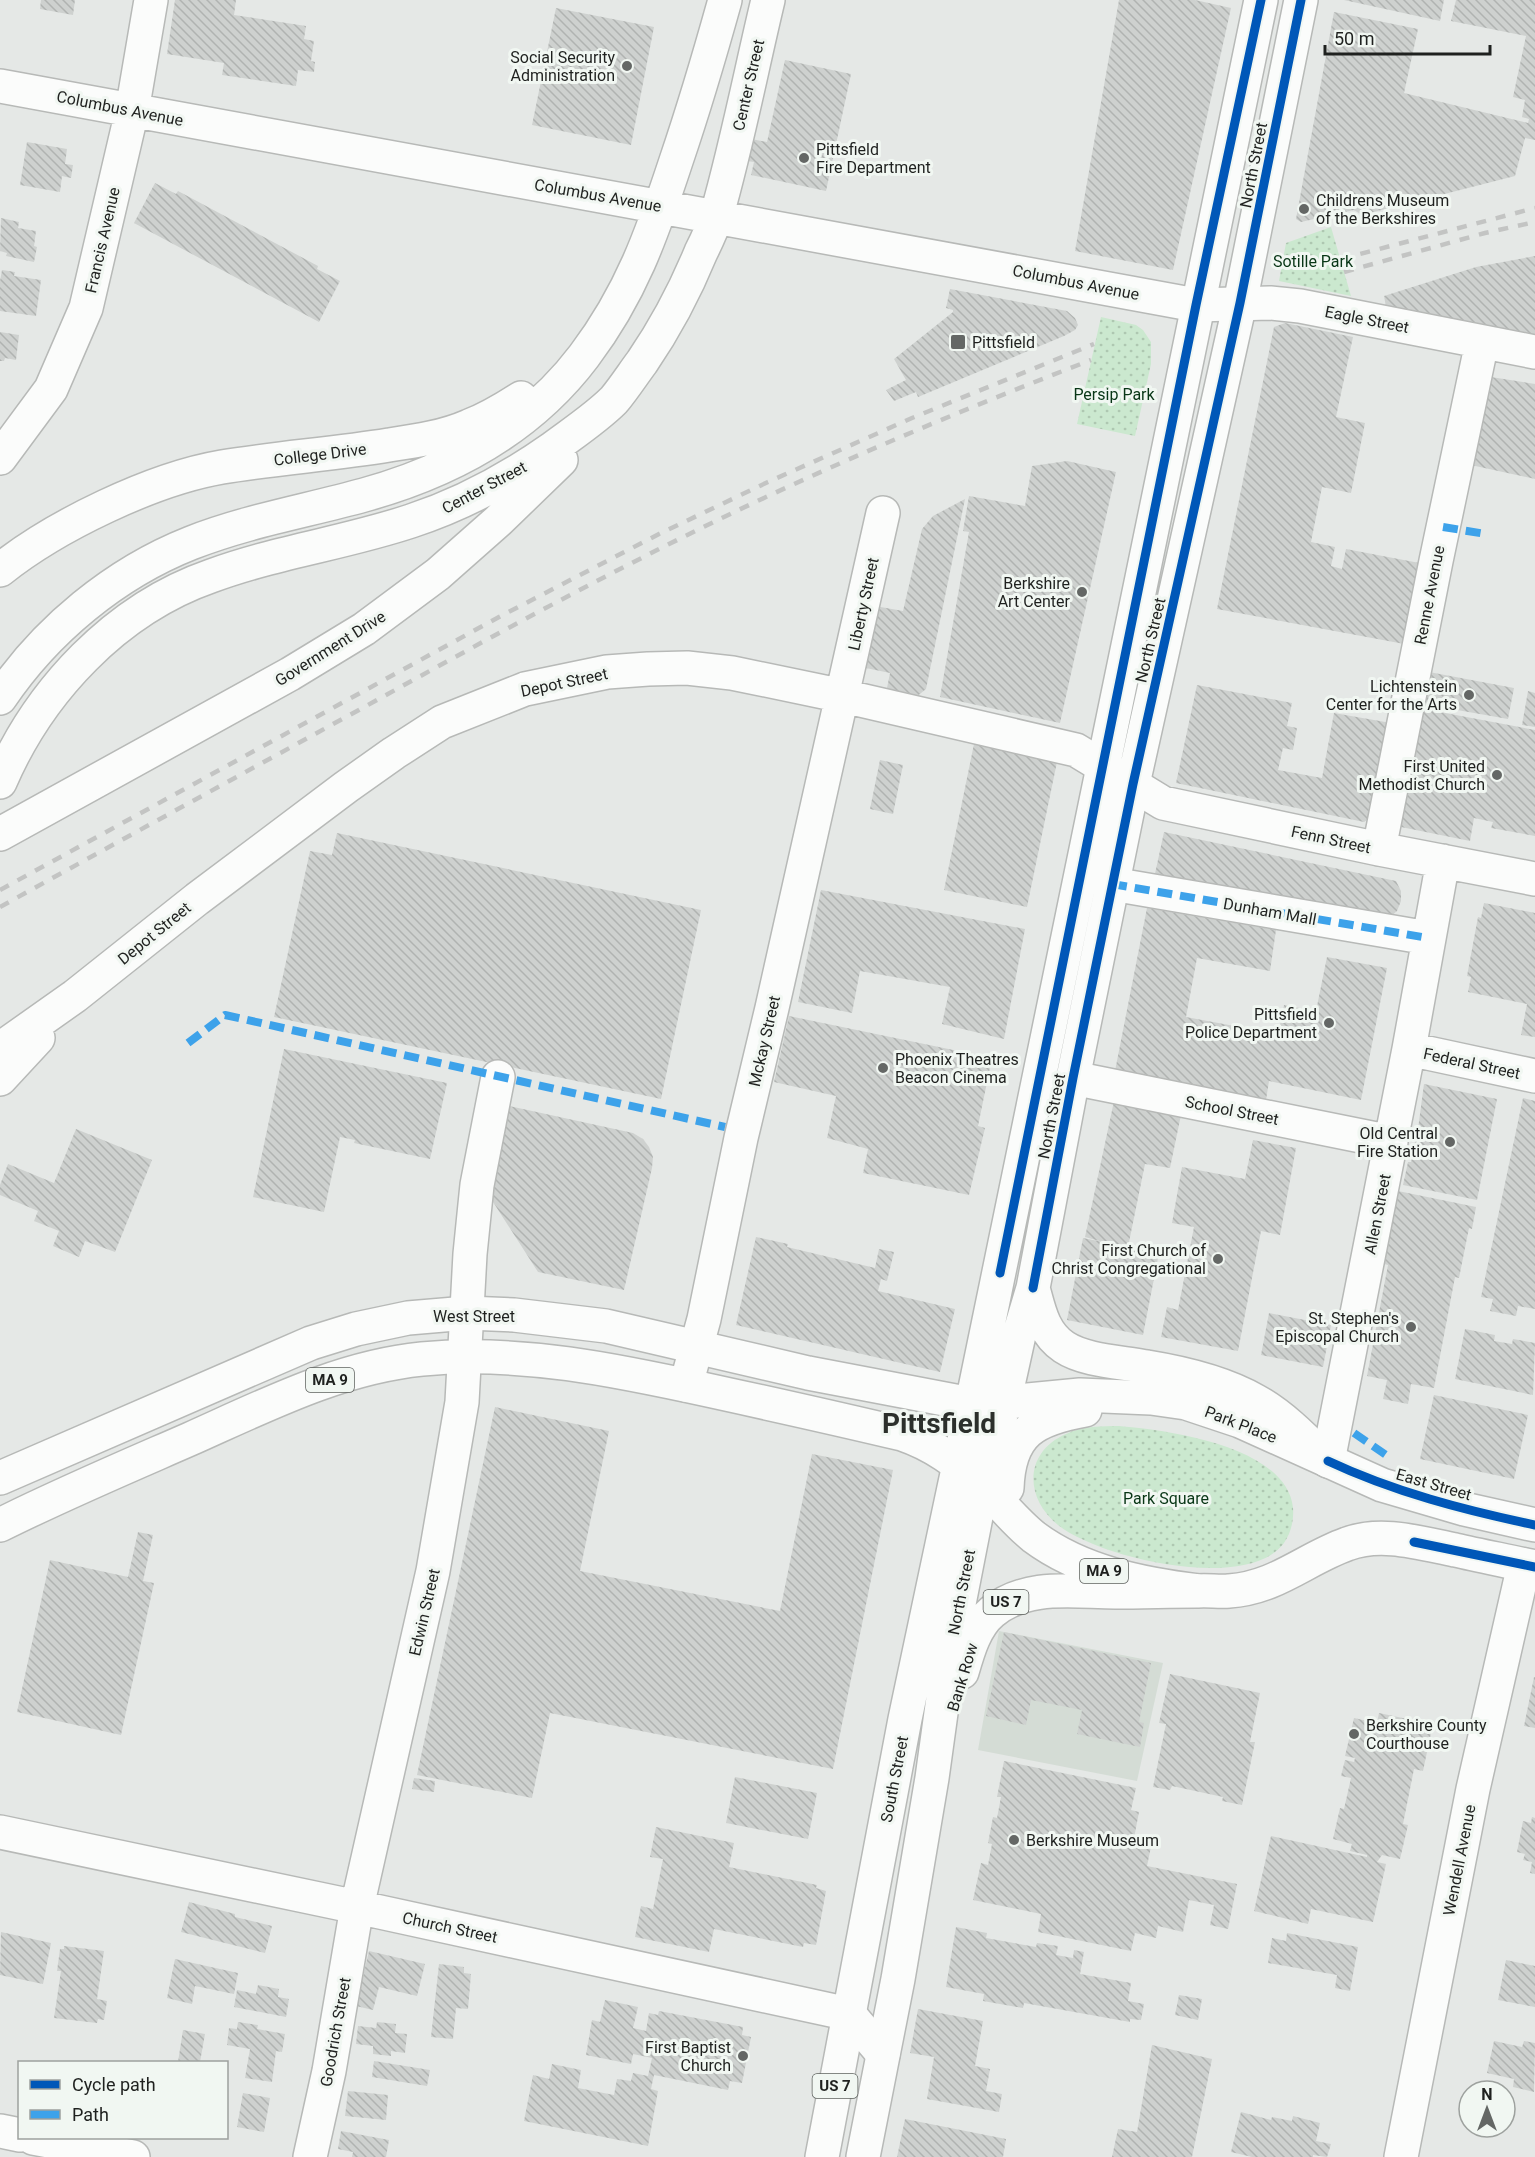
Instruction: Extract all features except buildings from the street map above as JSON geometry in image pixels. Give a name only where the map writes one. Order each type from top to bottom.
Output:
[{"type":"main road","name":"Francis Avenue","points":[[0,458],[51,388],[86,308],[132,111],[151,0]]},
{"type":"main road","points":[[0,698],[14,677],[62,625],[127,575],[158,558],[192,543],[231,530],[397,485],[432,473],[468,456],[498,437],[542,402],[563,381],[599,336],[643,258],[725,0]]},
{"type":"main road","name":"Center Street","points":[[0,782],[22,737],[46,700],[69,674],[97,645],[130,619],[167,595],[209,576],[273,556],[390,528],[451,507],[491,488],[533,462],[613,400],[651,349],[670,317],[689,281],[716,217],[768,0]]},
{"type":"main road","name":"North Street","points":[[972,1403],[1104,765],[1196,305],[1261,0]]},
{"type":"main road","name":"North Street","points":[[932,1778],[971,1475],[1004,1403],[1019,1335],[1033,1288],[1112,884],[1240,303],[1301,0]]},
{"type":"main road","name":"Columbus Avenue","points":[[0,86],[1196,305]]},
{"type":"main road","name":"Eagle Street","points":[[1196,305],[1270,303],[1300,306],[1535,352]]},
{"type":"main road","name":"College Drive","points":[[0,570],[19,555],[98,511],[194,474],[243,464],[412,442],[468,427],[524,396],[552,374],[577,353],[617,306]]},
{"type":"main road","name":"Renne Avenue","points":[[1379,849],[1482,342]]},
{"type":"main road","name":"Government Drive","points":[[6,831],[290,674],[364,629],[438,574],[492,527],[559,463],[613,400]]},
{"type":"main road","name":"Liberty Street","points":[[843,696],[883,513]]},
{"type":"main road","name":"Depot Street","points":[[0,1049],[75,996],[197,899],[375,766],[442,722],[525,689],[565,679],[648,669],[687,668],[732,673],[843,696],[1076,750],[1133,784]]},
{"type":"main road","name":"Mckay Street","points":[[686,1385],[704,1319],[741,1138],[843,696]]},
{"type":"main road","name":"Fenn Street","points":[[1133,784],[1163,803],[1379,849],[1535,879]]},
{"type":"main road","name":"Allen Street","points":[[1328,1461],[1391,1143],[1443,861]]},
{"type":"main road","name":"Dunham Mall","points":[[1112,884],[1428,938]]},
{"type":"main road","name":"Depot Street","points":[[0,1079],[75,996]]},
{"type":"main road","name":"Federal Street","points":[[1409,1049],[1535,1076]]},
{"type":"main road","name":"Edwin Street","points":[[357,1907],[433,1571],[462,1402],[466,1313],[477,1185],[498,1077]]},
{"type":"main road","name":"School Street","points":[[1073,1078],[1391,1143]]},
{"type":"main road","name":"East Street","points":[[1033,1288],[1045,1326],[1062,1346],[1084,1356],[1174,1372],[1227,1388],[1255,1401],[1276,1415],[1298,1432],[1328,1461],[1382,1485],[1421,1497],[1534,1520]]},
{"type":"main road","name":"West Street","points":[[0,1478],[311,1343],[380,1324],[418,1317],[466,1313],[514,1315],[606,1326],[808,1373],[938,1399],[972,1403]]},
{"type":"main road","name":"MA 9","points":[[0,1525],[248,1413],[324,1382],[370,1368],[419,1359],[464,1356],[509,1357],[557,1362],[646,1377],[902,1434],[926,1442],[971,1475]]},
{"type":"main road","name":"Park Place","points":[[972,1403],[1004,1403],[1080,1395],[1151,1398],[1186,1403],[1240,1420],[1328,1461]]},
{"type":"main road","name":"Park Place","points":[[1019,1524],[1010,1505],[1007,1488],[1008,1467],[1015,1448],[1028,1431],[1038,1423],[1056,1415],[1151,1398]]},
{"type":"main road","name":"South Street","points":[[822,2157],[905,1719],[971,1475],[972,1403]]},
{"type":"main road","name":"Bank Row","points":[[971,1475],[1019,1524],[1049,1547],[1087,1565],[1124,1578],[1199,1591]]},
{"type":"main road","name":"Bank Row","points":[[932,1778],[970,1646],[984,1620],[993,1611],[1016,1598],[1040,1592],[1229,1591],[1260,1587],[1348,1543],[1369,1539],[1393,1538],[1529,1566]]},
{"type":"main road","name":"Wendell Avenue","points":[[1401,2157],[1473,1789],[1529,1566]]},
{"type":"main road","name":"US 7","points":[[863,2157],[898,1979],[932,1778]]},
{"type":"main road","name":"Church Street","points":[[0,1832],[849,2014]]},
{"type":"main road","name":"Goodrich Street","points":[[310,2157],[329,2071],[357,1907]]},
{"type":"main road","points":[[849,2014],[883,2054]]},
{"type":"main road","points":[[0,2131],[18,2135]]},
{"type":"main road","points":[[38,2139],[133,2157]]},
{"type":"shaded area","points":[[999,1631],[1163,1663],[1137,1781],[978,1750]]},
{"type":"green space","name":"Sotille Park","points":[[1331,227],[1351,296],[1279,281],[1286,243]]},
{"type":"green space","name":"Persip Park","points":[[1101,317],[1136,325],[1143,330],[1151,342],[1151,364],[1135,436],[1077,424]]},
{"type":"green space","name":"Park Square","points":[[1119,1426],[1194,1437],[1222,1445],[1248,1456],[1270,1470],[1286,1487],[1293,1508],[1292,1526],[1284,1543],[1265,1558],[1239,1566],[1207,1568],[1172,1565],[1105,1549],[1058,1525],[1039,1502],[1035,1489],[1036,1464],[1042,1452],[1052,1442],[1072,1431],[1092,1427]]},
{"type":"railway","points":[[1341,259],[1535,208]]},
{"type":"railway","points":[[1344,272],[1485,233],[1535,222]]},
{"type":"railway","points":[[0,890],[499,617],[659,534],[768,482],[912,418],[1094,344]]},
{"type":"railway","points":[[0,907],[592,583],[860,454],[1091,360]]},
{"type":"marked path","points":[[1443,527],[1486,534]]},
{"type":"marked path","points":[[1112,884],[1428,938]]},
{"type":"marked path","points":[[188,1043],[225,1015],[725,1127]]},
{"type":"marked path","points":[[1354,1433],[1389,1457]]},
{"type":"cycle path","points":[[1000,1273],[1196,305],[1261,0]]},
{"type":"cycle path","points":[[1033,1288],[1133,784],[1240,303],[1301,0]]},
{"type":"cycle path","points":[[1328,1461],[1404,1491],[1535,1525]]},
{"type":"cycle path","points":[[1414,1542],[1535,1567]]},
{"type":"place","name":"Social Security Administration","points":[[627,66]]},
{"type":"place","name":"Pittsfield Fire Department","points":[[804,158]]},
{"type":"place","name":"Childrens Museum of the Berkshires","points":[[1304,209]]},
{"type":"place","name":"Pittsfield","points":[[958,342]]},
{"type":"place","name":"Berkshire Art Center","points":[[1082,592]]},
{"type":"place","name":"Lichtenstein Center for the Arts","points":[[1469,695]]},
{"type":"place","name":"First United Methodist Church","points":[[1497,775]]},
{"type":"place","name":"Pittsfield Police Department","points":[[1329,1023]]},
{"type":"place","name":"Phoenix Theatres Beacon Cinema","points":[[883,1068]]},
{"type":"place","name":"Old Central Fire Station","points":[[1450,1142]]},
{"type":"place","name":"First Church of Christ Congregational","points":[[1218,1259]]},
{"type":"place","name":"St. Stephen's Episcopal Church","points":[[1411,1327]]},
{"type":"place","name":"Berkshire County Courthouse","points":[[1354,1734]]},
{"type":"place","name":"Berkshire Museum","points":[[1014,1840]]},
{"type":"place","name":"First Baptist Church","points":[[743,2056]]},
{"type":"district","name":"Pittsfield","points":[[939,1423]]}]
